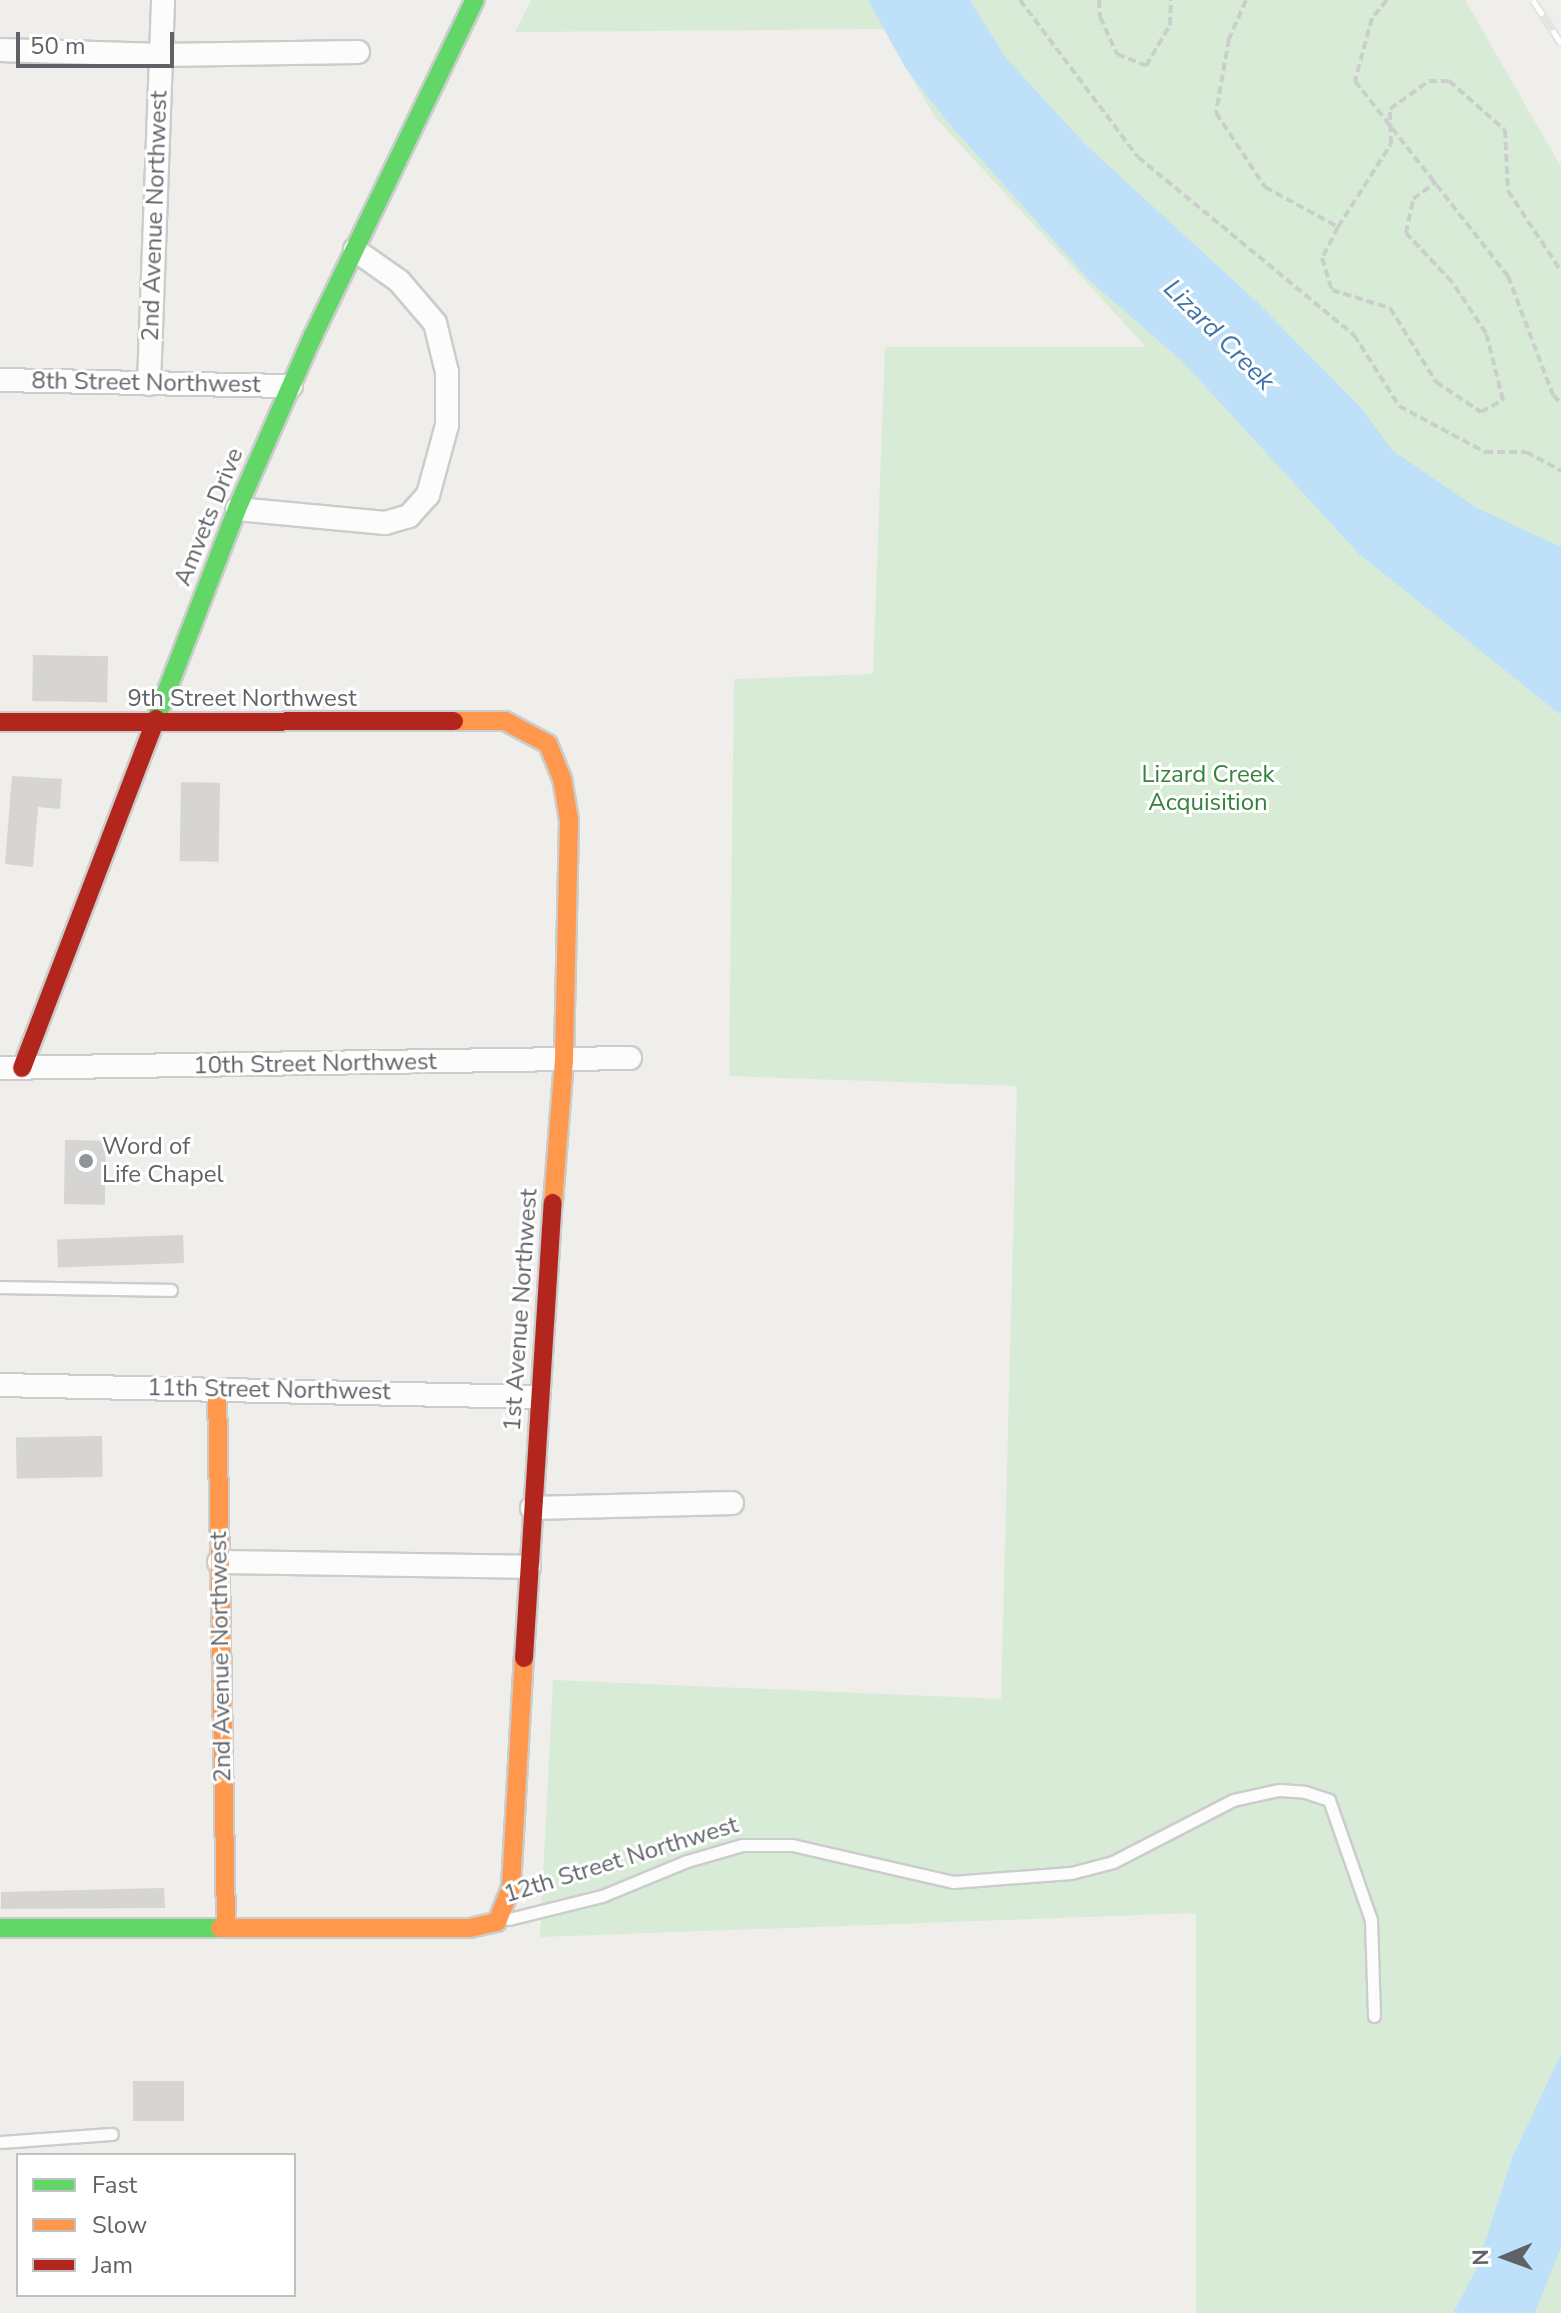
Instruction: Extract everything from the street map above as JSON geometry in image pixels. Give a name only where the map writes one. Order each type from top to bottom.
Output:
[{"type":"street","name":"2nd Avenue Northwest","points":[[149,384],[163,0]]},
{"type":"street","name":"Amvets Drive","points":[[11,1068],[237,509],[291,386],[475,0]]},
{"type":"street","points":[[0,50],[161,55],[358,52]]},
{"type":"street","points":[[237,509],[385,523],[409,516],[428,495],[447,425],[447,372],[435,323],[399,281],[355,250]]},
{"type":"street","name":"8th Street Northwest","points":[[0,380],[291,386]]},
{"type":"street","name":"1st Avenue Northwest","points":[[483,722],[505,721],[541,739],[562,778],[569,820],[564,1060],[538,1397],[511,1887],[497,1922]]},
{"type":"street","name":"9th Street Northwest","points":[[0,722],[483,722]]},
{"type":"street","name":"10th Street Northwest","points":[[11,1068],[630,1058]]},
{"type":"street","name":"11th Street Northwest","points":[[0,1385],[538,1397]]},
{"type":"street","name":"2nd Avenue Northwest","points":[[217,1388],[226,1927]]},
{"type":"street","points":[[532,1508],[732,1503]]},
{"type":"street","points":[[219,1562],[529,1567]]},
{"type":"street","points":[[0,1928],[470,1928],[497,1922]]},
{"type":"lane","points":[[0,1287],[171,1290]]},
{"type":"lane","name":"12th Street Northwest","points":[[497,1922],[602,1896],[687,1861],[742,1845],[792,1845],[953,1882],[1071,1873],[1113,1862],[1233,1800],[1279,1790],[1305,1792],[1329,1800],[1371,1920],[1374,2016]]},
{"type":"lane","points":[[0,2142],[112,2134]]},
{"type":"path","points":[[1020,0],[1138,157],[1354,335],[1399,406],[1485,452],[1526,452],[1561,471]]},
{"type":"path","points":[[1099,0],[1100,17],[1117,54],[1146,66],[1170,25],[1171,0]]},
{"type":"path","points":[[1246,0],[1229,39],[1216,113],[1265,187],[1338,227]]},
{"type":"path","points":[[1387,0],[1372,18],[1355,81],[1508,276],[1553,395],[1561,403]]},
{"type":"path","points":[[1436,182],[1413,199],[1406,233],[1452,282],[1486,333],[1503,400],[1481,412],[1436,382],[1390,308],[1332,290],[1322,258],[1391,144],[1390,109],[1429,81],[1449,81],[1505,130],[1508,191],[1561,271]]},
{"type":"green space","name":"Lizard Creek Acquisition","points":[[531,0],[1465,0],[1561,167],[1561,2313],[1196,2313],[1196,1913],[540,1937],[553,1680],[1001,1699],[1017,1086],[729,1076],[734,679],[873,674],[885,347],[1146,347],[934,116],[884,29],[515,32]]},
{"type":"water","name":"Lizard Creek","points":[[868,0],[970,0],[1006,58],[1085,144],[1257,302],[1362,409],[1393,451],[1477,508],[1561,547],[1561,715],[1359,554],[1182,361],[1091,282],[951,126],[906,69]]},
{"type":"water","points":[[1561,2054],[1561,2247],[1535,2313],[1453,2313],[1476,2270],[1512,2158]]},
{"type":"building","points":[[33,655],[108,656],[107,702],[32,701]]},
{"type":"building","points":[[12,776],[62,779],[60,809],[38,807],[33,867],[5,864]]},
{"type":"building","points":[[181,782],[220,783],[219,862],[180,861]]},
{"type":"building","points":[[65,1140],[106,1141],[105,1205],[64,1204]]},
{"type":"building","points":[[183,1235],[184,1263],[58,1267],[57,1239]]},
{"type":"building","points":[[102,1436],[103,1477],[17,1478],[16,1438]]},
{"type":"building","points":[[164,1888],[165,1908],[1,1909],[1,1892]]},
{"type":"building","points":[[133,2081],[184,2081],[184,2121],[133,2121]]},
{"type":"railway","points":[[1533,0],[1561,43]]},
{"type":"traffic: fast","points":[[156,719],[237,509],[313,336],[475,0]]},
{"type":"traffic: fast","points":[[0,1928],[220,1928]]},
{"type":"traffic: slow","points":[[454,721],[505,721],[548,744],[562,778],[569,820],[564,1060],[553,1203]]},
{"type":"traffic: slow","points":[[217,1388],[226,1927]]},
{"type":"traffic: slow","points":[[220,1928],[470,1928],[497,1922],[511,1887],[524,1658]]},
{"type":"traffic: jam","points":[[22,1068],[156,719]]},
{"type":"traffic: jam","points":[[0,722],[454,721]]},
{"type":"traffic: jam","points":[[524,1658],[553,1203]]},
{"type":"place","name":"Word of Life Chapel","points":[[86,1161]]}]
